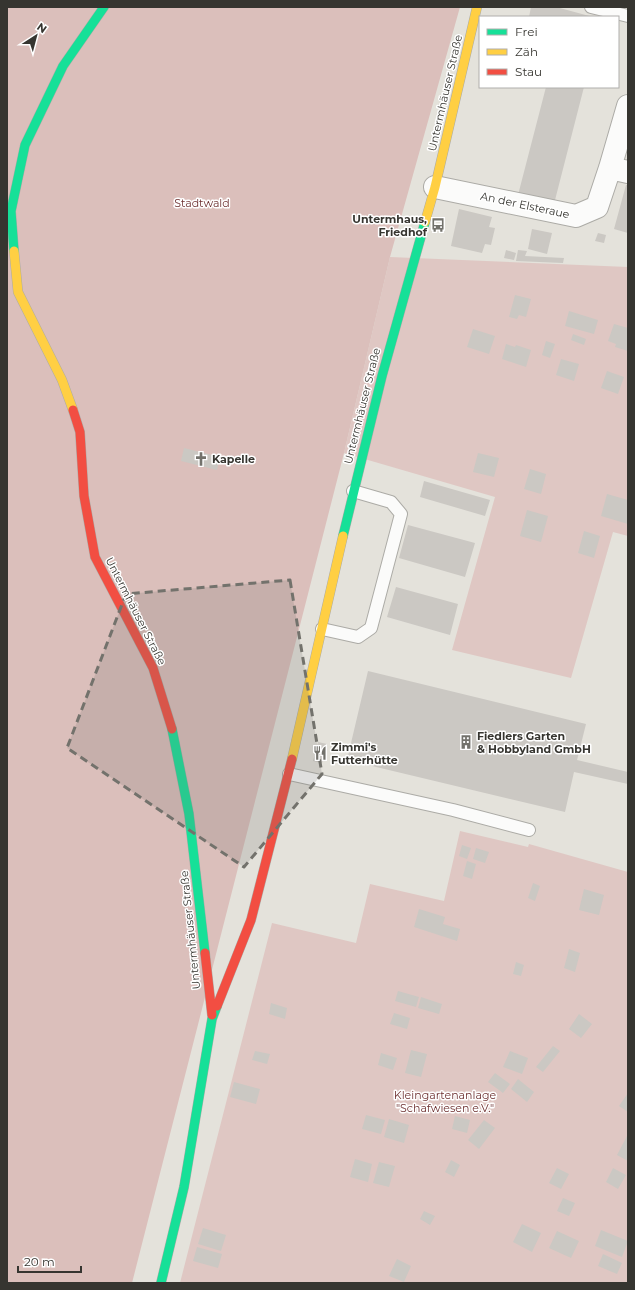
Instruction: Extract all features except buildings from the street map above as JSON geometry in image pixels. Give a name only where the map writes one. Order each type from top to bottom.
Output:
[{"type":"main road","name":"Untermhäuser Straße","points":[[104,7],[63,66],[25,145],[11,211],[18,292],[62,380],[80,432],[84,496],[95,557],[153,668],[174,735],[189,814],[212,1019]]},
{"type":"main road","name":"Untermhäuser Straße","points":[[161,1283],[184,1187],[212,1019],[251,920],[289,774],[353,491],[382,376],[435,187],[477,7]]},
{"type":"street","name":"An der Elsteraue","points":[[435,187],[576,216],[597,207],[619,170],[628,106]]},
{"type":"lane","points":[[590,7],[628,16]]},
{"type":"lane","points":[[322,629],[358,637],[370,628],[400,514],[391,502],[353,491]]},
{"type":"lane","points":[[289,774],[452,810],[528,830]]},
{"type":"highlighted area","points":[[290,580],[322,774],[244,867],[67,748],[126,594]]},
{"type":"green space","name":"Stadtwald","points":[[7,7],[460,7],[390,257],[344,453],[132,1283],[7,1283]]},
{"type":"green space","points":[[390,257],[628,267],[628,536],[613,532],[571,678],[452,650],[495,497],[344,453]]},
{"type":"green space","name":"Kleingartenanlage \"Schafwiesen e.V.\"","points":[[460,831],[528,847],[529,844],[628,872],[628,1283],[180,1283],[272,923],[356,943],[370,884],[444,901]]},
{"type":"traffic: fast","points":[[14,251],[11,211],[25,145],[63,66],[104,7]]},
{"type":"traffic: fast","points":[[343,536],[382,376],[425,222]]},
{"type":"traffic: fast","points":[[172,729],[189,814],[205,953]]},
{"type":"traffic: fast","points":[[161,1283],[184,1187],[212,1019],[217,1006]]},
{"type":"traffic: slow","points":[[425,222],[435,187],[477,7]]},
{"type":"traffic: slow","points":[[14,251],[18,292],[62,380],[73,410]]},
{"type":"traffic: slow","points":[[292,759],[343,536]]},
{"type":"traffic: jam","points":[[73,410],[80,432],[84,496],[95,557],[153,668],[172,729]]},
{"type":"traffic: jam","points":[[217,1006],[251,920],[292,759]]},
{"type":"traffic: jam","points":[[205,953],[212,1015]]},
{"type":"place","name":"Untermhaus, Friedhof","points":[[438,225]]},
{"type":"place","name":"Kapelle","points":[[201,459]]},
{"type":"place","name":"Fiedlers Garten & Hobbyland GmbH","points":[[466,742]]},
{"type":"place","name":"Zimmi's Futterhütte","points":[[320,753]]}]
